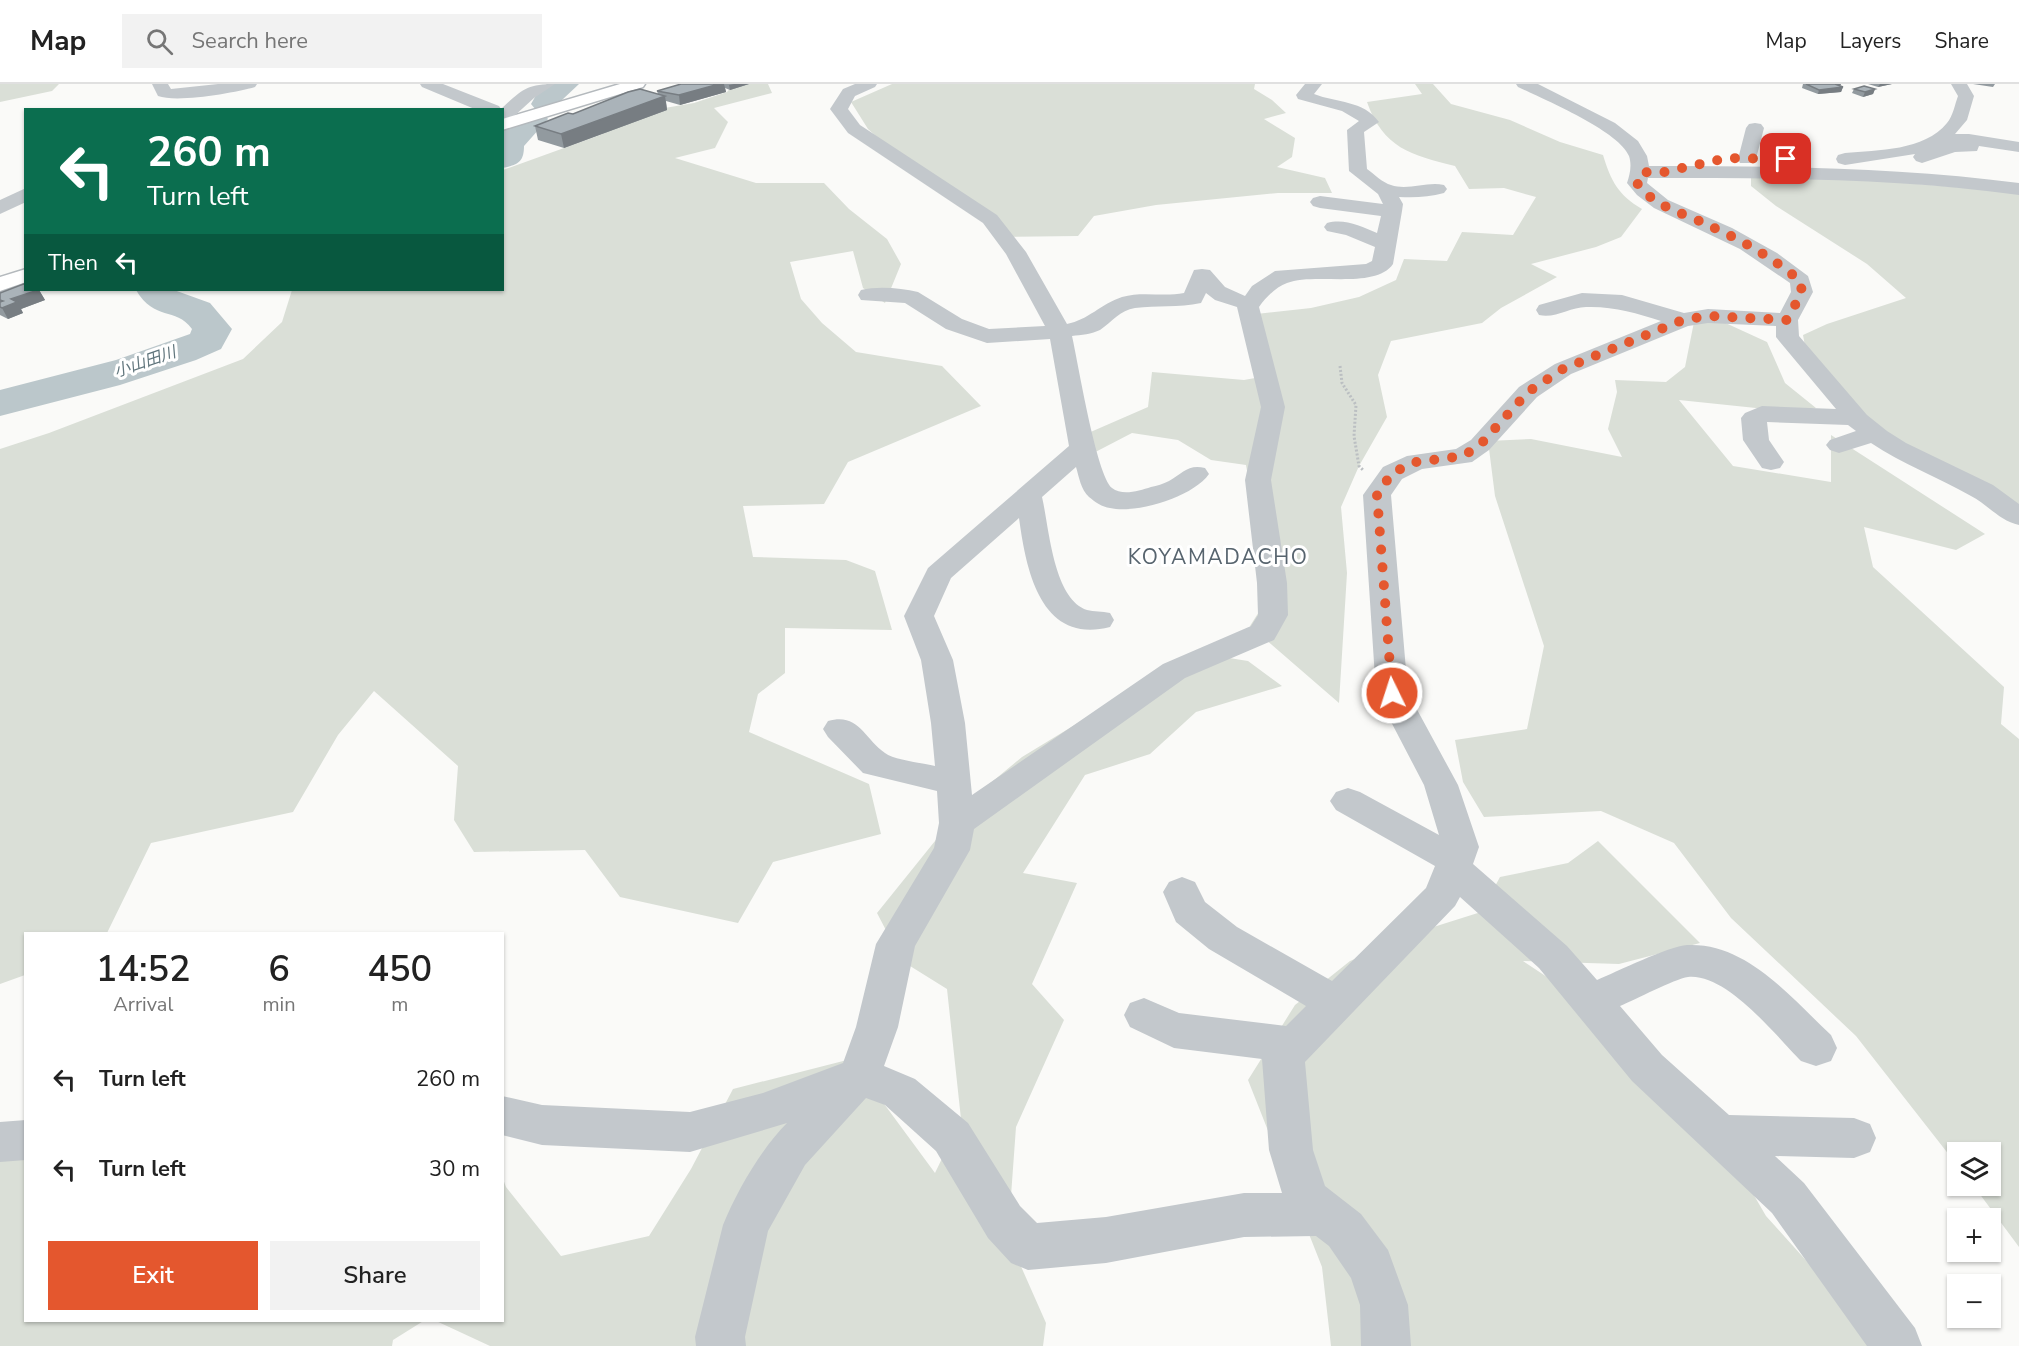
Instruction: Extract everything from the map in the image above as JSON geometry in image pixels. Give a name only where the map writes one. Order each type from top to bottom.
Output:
[{"type":"highway","points":[[505,116],[636,84]]},
{"type":"highway","points":[[0,284],[24,276]]},
{"type":"street","points":[[160,84],[164,92],[170,94],[243,86]]},
{"type":"street","points":[[428,84],[486,108]]},
{"type":"street","points":[[505,116],[528,94],[547,84]]},
{"type":"street","points":[[869,84],[849,93],[839,109],[843,117],[854,129],[990,219],[1016,252],[1060,332],[1082,448],[1097,490],[1113,501],[1142,499],[1177,488],[1196,474]]},
{"type":"street","points":[[957,823],[1174,671],[1263,633],[1273,615],[1272,584],[1258,480],[1273,407],[1248,307],[1260,291],[1283,276],[1370,270],[1382,264],[1386,244],[1389,201],[1358,171],[1356,130],[1370,122],[1366,116],[1352,109],[1304,95],[1314,84]]},
{"type":"street","points":[[1959,84],[1966,96],[1954,126],[1934,141],[1915,148],[1844,159],[1727,158],[1651,172],[1637,183],[1643,192],[1664,205],[1714,227],[1785,268],[1800,281],[1802,292],[1787,320],[1788,337],[1855,417],[1897,449],[1983,491],[2019,517]]},
{"type":"street","points":[[221,103],[243,86]]},
{"type":"street","points":[[1521,95],[1553,98],[1606,124],[1628,141],[1651,172]]},
{"type":"street","points":[[1959,116],[1979,119]]},
{"type":"street","points":[[1747,159],[1755,128]]},
{"type":"street","points":[[1842,140],[1896,158],[1914,159],[1953,146],[1971,147]]},
{"type":"street","points":[[1934,141],[1969,140],[2019,147]]},
{"type":"street","points":[[1651,172],[1741,170],[1794,172],[1959,181],[2019,189]]},
{"type":"street","points":[[1320,202],[1389,201],[1437,189]]},
{"type":"street","points":[[0,208],[24,195]]},
{"type":"street","points":[[1334,227],[1350,229],[1386,244]]},
{"type":"street","points":[[933,335],[972,343],[987,336],[1060,332],[1090,327],[1114,307],[1133,302],[1177,301],[1193,298],[1202,276],[1210,288],[1225,297],[1251,304]]},
{"type":"street","points":[[1591,280],[1622,302]]},
{"type":"street","points":[[869,295],[910,297],[954,324],[987,336]]},
{"type":"street","points":[[1546,310],[1582,300],[1622,302],[1683,320]]},
{"type":"street","points":[[1386,1346],[1383,1305],[1371,1266],[1345,1230],[1307,1200],[1291,1150],[1283,1056],[1442,896],[1461,847],[1441,785],[1392,693],[1377,495],[1392,473],[1416,462],[1463,456],[1480,445],[1528,392],[1563,369],[1683,320],[1708,316],[1787,320]]},
{"type":"street","points":[[1771,462],[1756,440],[1754,418],[1762,414],[1855,417]]},
{"type":"street","points":[[1839,444],[1875,433]]},
{"type":"street","points":[[721,1346],[720,1337],[746,1225],[789,1151],[859,1076],[877,1028],[896,944],[952,850],[957,823],[948,723],[937,660],[919,616],[938,574],[1029,497],[1082,448]]},
{"type":"street","points":[[1029,497],[1045,583],[1062,606],[1080,618],[1099,620]]},
{"type":"street","points":[[840,729],[875,764],[954,783]]},
{"type":"street","points":[[1348,801],[1454,865],[1553,957],[1647,1068],[1788,1198],[1897,1346]]},
{"type":"street","points":[[1182,892],[1189,911],[1223,938],[1336,1003]]},
{"type":"street","points":[[1590,1001],[1684,961],[1710,963],[1748,982],[1816,1048]]},
{"type":"street","points":[[1144,1015],[1174,1030],[1294,1045]]},
{"type":"street","points":[[504,1116],[542,1125],[690,1132],[763,1112],[859,1076],[900,1092],[952,1137],[1004,1222],[1028,1247],[1106,1240],[1245,1215],[1324,1214]]},
{"type":"street","points":[[1719,1135],[1854,1138]]},
{"type":"street","points":[[0,1142],[24,1140]]},
{"type":"path","points":[[1340,366],[1342,383],[1356,405],[1354,436],[1359,466],[1369,476],[1384,484]]},
{"type":"shaded area","points":[[0,84],[59,84],[52,91],[0,102]]},
{"type":"shaded area","points":[[734,84],[768,84],[772,93],[714,108],[728,122],[715,148],[675,158],[756,183],[824,183],[849,209],[887,239],[901,264],[885,303],[863,288],[853,251],[790,262],[801,299],[822,323],[856,352],[942,366],[981,406],[848,462],[824,504],[743,506],[753,557],[846,560],[875,571],[892,630],[785,628],[785,673],[758,694],[749,732],[869,784],[881,834],[773,862],[738,923],[620,897],[585,850],[474,852],[454,820],[458,766],[374,691],[338,735],[293,812],[151,843],[107,932],[24,932],[24,975],[0,984],[0,449],[49,433],[243,359],[282,322],[292,291],[504,291],[504,170],[600,135],[653,110],[694,103],[727,92]]},
{"type":"shaded area","points":[[892,84],[1255,84],[1254,89],[1272,100],[1286,113],[1264,119],[1295,138],[1292,157],[1277,167],[1325,178],[1332,193],[1278,193],[1156,205],[1094,216],[1078,236],[1000,237],[951,190],[890,149],[868,129],[851,102]]},
{"type":"shaded area","points":[[1415,84],[1433,84],[1451,104],[1510,120],[1560,142],[1603,155],[1616,187],[1642,209],[1621,237],[1596,247],[1531,264],[1557,277],[1501,308],[1482,323],[1391,341],[1378,375],[1387,417],[1359,466],[1341,507],[1347,573],[1339,703],[1250,626],[1269,596],[1246,465],[1211,460],[1178,440],[1132,433],[1080,460],[1086,434],[1148,407],[1152,372],[1244,380],[1266,376],[1247,315],[1311,308],[1359,297],[1396,280],[1404,259],[1447,261],[1462,232],[1513,235],[1536,197],[1504,188],[1469,189],[1455,166],[1412,153],[1390,140],[1381,130],[1367,102],[1422,94]]},
{"type":"shaded area","points":[[1751,171],[2019,192],[2019,514],[1881,433],[1807,357],[1803,335],[1827,324],[1906,298],[1867,264],[1776,206],[1751,186]]},
{"type":"shaded area","points":[[1719,320],[1767,342],[1785,383],[1816,408],[1795,412],[1679,400],[1733,466],[1831,482],[1831,435],[1985,534],[1956,550],[1864,527],[1873,567],[2004,687],[2001,724],[2019,739],[2019,1247],[2001,1223],[2001,1208],[1990,1208],[1981,1196],[2001,1196],[2001,1142],[1947,1142],[1947,1152],[1856,1036],[1731,918],[1674,843],[1601,811],[1484,817],[1463,782],[1455,740],[1527,729],[1544,646],[1495,496],[1488,441],[1531,439],[1622,457],[1608,429],[1617,392],[1615,380],[1666,382],[1685,367],[1694,322]]},
{"type":"shaded area","points":[[1204,654],[1248,661],[1282,686],[1196,712],[1150,754],[1085,775],[1023,873],[1077,883],[1032,984],[1064,1020],[1016,1127],[1008,1237],[1046,1323],[1043,1346],[490,1346],[438,1322],[504,1322],[504,1182],[561,1256],[649,1236],[691,1169],[733,1089],[851,1059],[935,1173],[961,1119],[947,989],[902,961],[877,913],[964,805],[1022,757],[1119,698]]},
{"type":"shaded area","points":[[1598,841],[1700,943],[1619,964],[1523,961],[1627,1030],[1697,1097],[1766,1216],[1883,1346],[1331,1346],[1322,1267],[1248,1080],[1295,1005],[1350,961],[1424,930],[1481,912],[1500,877],[1568,863]]},
{"type":"shaded area","points":[[0,1126],[24,1126],[24,1322],[422,1322],[393,1340],[392,1346],[0,1346]]},
{"type":"building","points":[[681,84],[719,84],[679,95],[657,91]]},
{"type":"building","points":[[1806,84],[1835,84],[1843,87],[1819,90]]},
{"type":"building","points":[[1864,86],[1875,89],[1865,92],[1854,89]]},
{"type":"building","points":[[640,89],[665,96],[561,134],[535,126],[568,113],[573,114]]},
{"type":"building","points":[[24,284],[24,291],[35,291],[11,299],[17,302],[2,308],[0,302],[3,301],[0,300],[0,293]]},
{"type":"waterway","name":"小山田川","points":[[546,104],[549,96],[565,84]]},
{"type":"waterway","name":"小山田川","points":[[504,158],[508,157],[508,144],[533,119]]},
{"type":"waterway","name":"小山田川","points":[[0,403],[131,369],[207,341],[212,329],[200,314],[167,302],[156,291]]},
{"type":"district","name":"KOYAMADACHO","points":[[1218,557]]},
{"type":"route","points":[[1392,693],[1377,495],[1392,473],[1416,462],[1463,456],[1480,445],[1528,392],[1563,369],[1683,320],[1708,316],[1787,320],[1802,292],[1800,281],[1785,268],[1714,227],[1664,205],[1643,192],[1637,183],[1642,172],[1660,173],[1727,158],[1786,159]]}]
